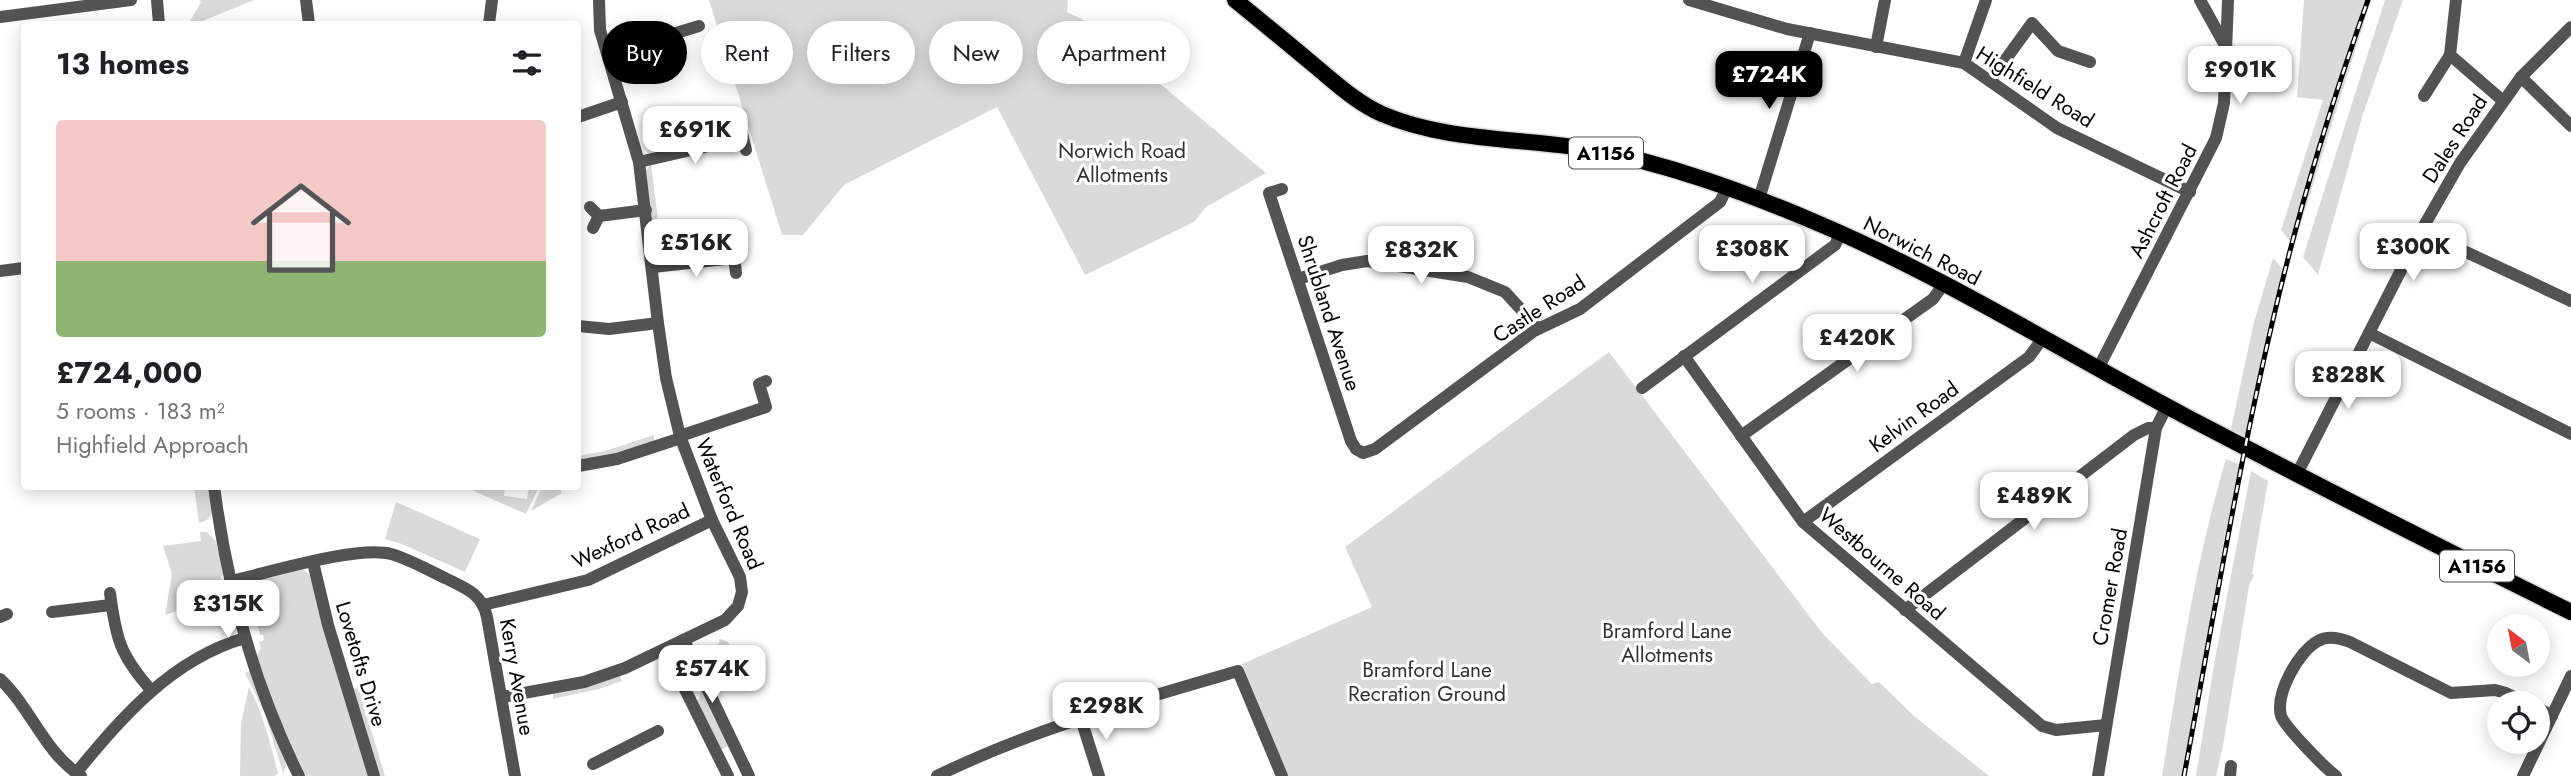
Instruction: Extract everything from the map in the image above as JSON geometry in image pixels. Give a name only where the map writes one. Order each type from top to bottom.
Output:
[{"type":"main road","name":"Norwich Road","points":[[1235,0],[1342,88],[1384,114],[1430,128],[1617,155],[1759,199],[1842,233],[2297,474],[2571,612]]},
{"type":"street","points":[[0,17],[131,0]]},
{"type":"street","points":[[157,0],[159,21]]},
{"type":"street","points":[[306,0],[309,21]]},
{"type":"street","points":[[489,21],[492,0]]},
{"type":"street","name":"Waterford Road","points":[[598,0],[602,37]]},
{"type":"street","name":"Highfield Road","points":[[1689,0],[1760,22],[1964,63],[2057,128],[2190,192]]},
{"type":"street","points":[[1876,47],[1885,0]]},
{"type":"street","points":[[1964,63],[1986,0]]},
{"type":"street","points":[[2200,0],[2227,49]]},
{"type":"street","name":"Ashcroft Road","points":[[2099,367],[2190,192],[2218,131],[2224,103],[2228,0]]},
{"type":"street","points":[[2424,96],[2450,55],[2456,0]]},
{"type":"street","points":[[1990,81],[2032,23],[2058,51],[2090,62]]},
{"type":"street","points":[[687,30],[699,26]]},
{"type":"street","name":"Dales Road","points":[[2297,474],[2421,231],[2460,163],[2502,100],[2571,27]]},
{"type":"street","points":[[1759,199],[1810,33]]},
{"type":"street","points":[[2450,55],[2502,100]]},
{"type":"street","points":[[2521,77],[2571,126]]},
{"type":"street","name":"Waterford Road","points":[[502,697],[595,679],[725,620],[734,613],[741,599],[743,584],[712,520],[680,437],[666,378],[639,162],[616,84]]},
{"type":"street","points":[[581,116],[622,102]]},
{"type":"street","points":[[639,162],[743,138]]},
{"type":"street","name":"Castle Road","points":[[1363,453],[1375,449],[1538,328],[1580,309],[1714,207],[1723,198],[1727,188]]},
{"type":"street","name":"Shrubland Avenue","points":[[1282,189],[1269,193],[1351,441],[1357,451],[1363,453]]},
{"type":"street","points":[[594,217],[646,210]]},
{"type":"street","points":[[2421,231],[2571,301]]},
{"type":"street","points":[[1642,388],[1835,245],[1842,233]]},
{"type":"street","points":[[653,267],[734,252],[736,273]]},
{"type":"street","points":[[1298,279],[1342,265],[1367,261],[1468,277],[1505,292],[1538,328]]},
{"type":"street","points":[[0,271],[21,268]]},
{"type":"street","points":[[1741,436],[1933,299],[1943,285]]},
{"type":"street","points":[[581,326],[600,329],[658,323]]},
{"type":"street","points":[[2369,333],[2571,433]]},
{"type":"street","name":"Kelvin Road","points":[[1803,522],[2029,358],[2043,338]]},
{"type":"street","name":"Westbourne Road","points":[[1684,356],[1803,522],[2042,726],[2056,730],[2106,725]]},
{"type":"street","name":"Waterford Road","points":[[680,437],[766,407],[759,384],[765,381]]},
{"type":"street","name":"Cromer Road","points":[[2098,776],[2156,428],[2167,406]]},
{"type":"street","points":[[1905,610],[2134,435],[2148,428],[2156,428]]},
{"type":"street","points":[[581,465],[617,458],[680,437]]},
{"type":"street","points":[[214,490],[219,526],[245,638],[296,775]]},
{"type":"street","name":"Wexford Road","points":[[484,605],[587,580],[712,520]]},
{"type":"street","name":"Kerry Avenue","points":[[231,581],[365,551],[390,553],[469,590],[484,605],[515,776]]},
{"type":"street","name":"Lovetofts Drive","points":[[313,562],[328,625],[374,776]]},
{"type":"street","points":[[52,612],[111,599],[116,635],[124,654],[151,690]]},
{"type":"street","points":[[0,679],[13,691],[56,756],[78,774],[118,723],[151,690],[197,657],[245,638]]},
{"type":"street","points":[[2336,776],[2288,727],[2281,712],[2283,694],[2292,669],[2307,649],[2318,641],[2328,638],[2346,640],[2451,693],[2499,691]]},
{"type":"street","points":[[684,640],[749,776]]},
{"type":"street","points":[[665,649],[728,776]]},
{"type":"street","points":[[937,776],[995,749],[1238,671],[1282,776]]},
{"type":"street","points":[[2523,776],[2571,676]]},
{"type":"street","points":[[1082,719],[1099,776]]},
{"type":"street","points":[[593,764],[658,731]]},
{"type":"green space","points":[[199,0],[254,0],[202,21],[190,21],[201,2]]},
{"type":"green space","name":"Norwich Road Allotments","points":[[709,0],[1068,0],[1067,12],[1086,21],[1037,21],[1037,84],[1160,84],[1266,173],[1206,207],[1194,222],[1085,275],[997,107],[844,185],[803,235],[782,235],[735,84],[793,84],[793,21],[716,21]]},
{"type":"green space","points":[[2304,0],[2371,0],[2295,242],[2289,240],[2281,230],[2323,100],[2297,97]]},
{"type":"green space","points":[[2385,0],[2403,0],[2363,114],[2318,275],[2303,257]]},
{"type":"green space","points":[[651,164],[659,227],[651,227],[645,171]]},
{"type":"green space","points":[[2273,258],[2286,273],[2246,442],[2230,433],[2254,322]]},
{"type":"green space","name":"Bramford Lane Allotments","points":[[1609,352],[1823,634],[1872,684],[1879,682],[1914,716],[1989,776],[1288,776],[1242,664],[1372,607],[1345,547]]},
{"type":"green space","points":[[654,435],[654,442],[610,457],[581,462],[581,455],[605,451]]},
{"type":"green space","points":[[2226,459],[2241,465],[2224,540],[2183,776],[2162,776],[2205,537]]},
{"type":"green space","points":[[2251,471],[2268,481],[2252,574],[2254,575],[2249,586],[2216,776],[2196,776],[2215,659]]},
{"type":"green space","points":[[194,490],[209,490],[212,514],[199,523]]},
{"type":"green space","points":[[472,490],[505,490],[504,496],[527,499],[528,490],[538,490],[526,514]]},
{"type":"green space","points":[[541,490],[560,490],[562,493],[531,511]]},
{"type":"green space","points":[[396,502],[480,539],[465,572],[385,539]]},
{"type":"green space","points":[[200,532],[207,532],[216,541],[224,575],[221,576],[224,631],[207,605],[197,604],[165,615],[172,574],[163,546],[201,541]]},
{"type":"green space","points":[[303,569],[311,576],[371,776],[306,776],[276,712],[257,655],[261,649],[259,642],[264,640],[263,635],[260,635],[248,582]]},
{"type":"green space","points":[[720,639],[728,642],[735,657],[711,669]]},
{"type":"green space","points":[[250,671],[285,758],[283,773],[264,711],[245,673]]},
{"type":"green space","points":[[619,674],[622,681],[553,699],[553,691]]},
{"type":"green space","points":[[249,687],[269,740],[278,773],[274,776],[240,776],[241,723]]},
{"type":"green space","points":[[358,687],[385,776],[377,776],[352,690]]},
{"type":"green space","points":[[702,688],[730,745],[719,751],[697,705]]},
{"type":"railway","points":[[2184,776],[2234,503],[2278,299],[2320,144],[2368,0]]},
{"type":"park label","name":"Bramford Lane Recration Ground","points":[[1427,682]]}]
